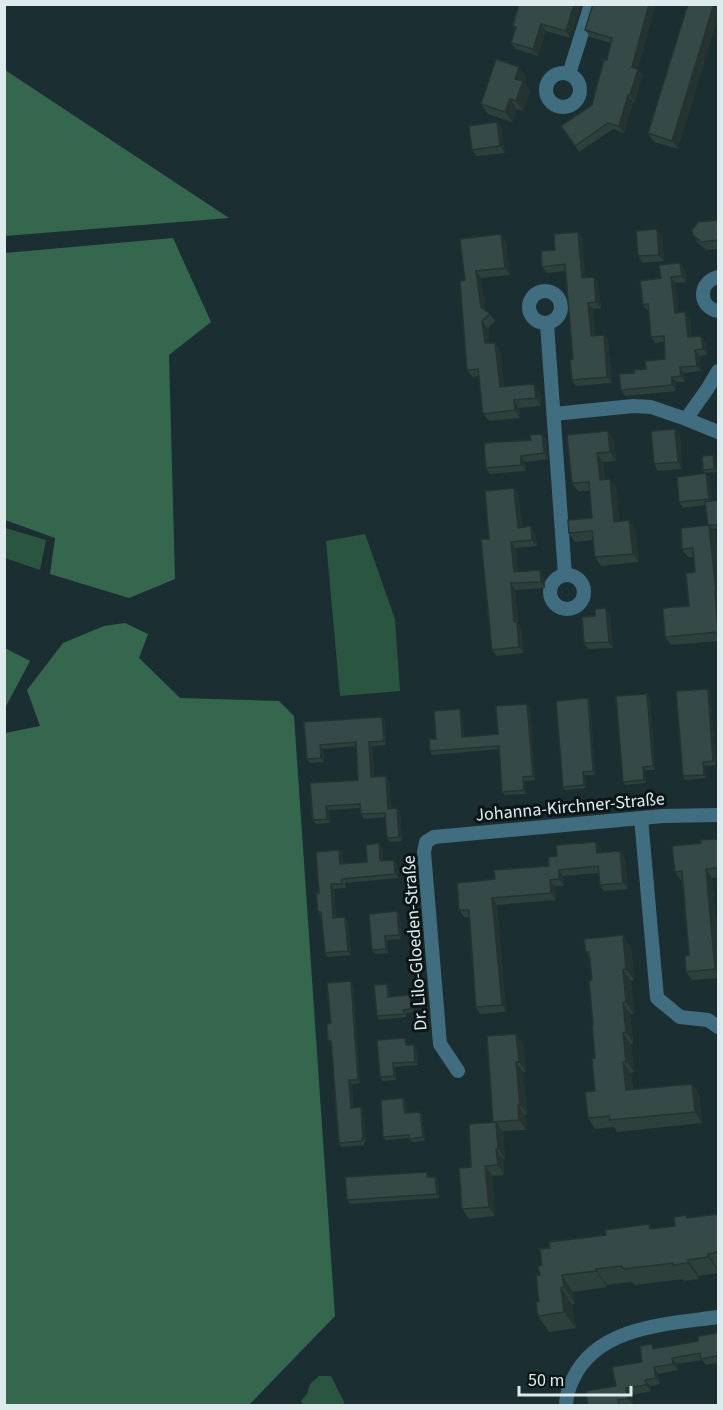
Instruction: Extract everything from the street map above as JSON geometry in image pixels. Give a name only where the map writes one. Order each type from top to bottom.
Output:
[{"type":"street","points":[[569,74],[591,4]]},
{"type":"street","points":[[718,277],[705,285],[702,294],[711,310],[718,311]]},
{"type":"street","points":[[547,324],[565,575]]},
{"type":"street","points":[[686,419],[718,371]]},
{"type":"street","points":[[554,414],[633,406],[651,407],[718,432]]},
{"type":"street","name":"Johanna-Kirchner-Straße","points":[[426,842],[434,837],[678,815],[718,815]]},
{"type":"street","points":[[641,818],[657,998],[680,1017],[708,1020],[718,1027]]},
{"type":"street","name":"Dr. Lilo-Gloeden-Straße","points":[[426,842],[424,852],[440,1044],[458,1071]]},
{"type":"street","points":[[566,1406],[569,1387],[576,1372],[588,1356],[604,1343],[653,1327],[718,1317]]},
{"type":"green space","points":[[5,70],[229,218],[5,236]]},
{"type":"green space","points":[[173,238],[211,322],[169,355],[175,579],[129,598],[50,574],[55,538],[5,520],[5,253]]},
{"type":"green space","points":[[5,528],[46,540],[40,570],[5,558]]},
{"type":"green space","points":[[365,534],[395,619],[400,691],[340,696],[326,541]]},
{"type":"green space","points":[[125,623],[148,634],[139,658],[180,698],[279,701],[294,716],[335,1316],[249,1405],[5,1405],[5,733],[40,726],[27,690],[63,643],[104,626]]},
{"type":"green space","points":[[5,648],[30,661],[5,708]]},
{"type":"green space","points":[[319,1376],[331,1376],[344,1405],[303,1405],[301,1401],[307,1394],[310,1384]]},
{"type":"building","points":[[519,4],[574,4],[566,31],[541,24],[533,49],[511,43]]},
{"type":"building","points":[[593,4],[649,4],[632,67],[638,69],[619,126],[608,123],[575,146],[561,126],[592,105],[612,38],[585,30]]},
{"type":"building","points":[[688,4],[714,4],[672,141],[648,133]]},
{"type":"building","points":[[496,59],[519,67],[515,79],[523,81],[516,101],[510,99],[505,112],[481,104]]},
{"type":"building","points":[[497,122],[500,146],[472,150],[469,126]]},
{"type":"building","points":[[718,220],[718,240],[701,242],[693,235],[692,230],[698,222]]},
{"type":"building","points":[[657,229],[659,255],[638,256],[636,231]]},
{"type":"building","points":[[578,232],[582,278],[594,277],[596,302],[588,303],[591,336],[604,335],[607,377],[572,380],[570,360],[573,359],[565,264],[542,267],[541,251],[555,250],[554,234]]},
{"type":"building","points":[[501,234],[505,268],[476,271],[481,307],[490,314],[482,321],[485,343],[495,343],[500,387],[534,384],[536,398],[514,400],[515,410],[483,414],[478,369],[467,370],[460,281],[465,280],[460,239]]},
{"type":"building","points":[[680,263],[682,276],[671,277],[675,313],[685,312],[688,337],[701,336],[703,349],[695,350],[697,366],[680,367],[681,376],[672,377],[672,385],[621,390],[619,374],[646,369],[645,361],[665,359],[664,336],[651,337],[648,304],[643,305],[640,281],[661,278],[659,265]]},
{"type":"building","points":[[675,429],[678,462],[654,464],[651,431]]},
{"type":"building","points":[[608,431],[610,452],[597,453],[600,480],[610,479],[614,522],[629,520],[633,554],[595,557],[592,531],[569,533],[568,520],[592,518],[589,482],[572,483],[567,435]]},
{"type":"building","points":[[542,434],[544,453],[521,456],[521,465],[486,468],[484,443],[531,440],[530,435]]},
{"type":"building","points":[[713,455],[714,469],[703,470],[702,456]]},
{"type":"building","points":[[706,473],[709,499],[679,502],[677,477]]},
{"type":"building","points":[[514,488],[518,528],[531,526],[532,540],[511,542],[514,572],[540,570],[541,582],[511,583],[514,622],[517,622],[519,647],[492,650],[481,539],[489,539],[485,491]]},
{"type":"building","points":[[718,500],[718,525],[708,525],[705,502]]},
{"type":"building","points":[[709,525],[718,632],[665,637],[663,608],[689,606],[686,573],[695,572],[693,548],[682,549],[681,528]]},
{"type":"building","points":[[606,608],[609,642],[584,643],[582,617],[595,616],[595,609]]},
{"type":"building","points":[[708,689],[713,761],[703,762],[704,775],[683,776],[676,691]]},
{"type":"building","points":[[647,694],[653,766],[643,767],[644,780],[623,782],[616,696]]},
{"type":"building","points":[[588,698],[593,771],[583,772],[584,785],[563,787],[556,701]]},
{"type":"building","points":[[527,704],[533,776],[523,777],[524,790],[502,792],[499,746],[430,751],[429,739],[436,739],[434,711],[460,709],[462,737],[498,734],[496,706]]},
{"type":"building","points":[[382,717],[384,741],[369,742],[371,777],[386,776],[388,809],[397,808],[399,837],[387,838],[385,813],[361,814],[360,804],[326,806],[327,819],[313,820],[310,783],[358,780],[356,742],[320,745],[321,758],[307,759],[304,722]]},
{"type":"building","points":[[718,839],[718,868],[706,869],[715,969],[686,972],[685,956],[689,955],[682,871],[675,872],[672,846]]},
{"type":"building","points":[[596,842],[597,853],[620,851],[623,883],[600,885],[598,866],[559,870],[559,879],[550,880],[551,893],[492,898],[502,1005],[476,1007],[469,910],[459,910],[457,883],[495,879],[494,870],[549,866],[548,857],[557,856],[556,845]]},
{"type":"building","points":[[379,843],[380,861],[394,860],[395,874],[342,879],[342,884],[331,884],[333,918],[345,917],[348,951],[325,953],[321,912],[318,912],[316,893],[319,893],[316,852],[339,850],[340,864],[367,862],[366,845]]},
{"type":"building","points":[[397,911],[399,935],[385,936],[386,949],[372,950],[369,914]]},
{"type":"building","points":[[623,935],[626,1002],[623,1003],[626,1032],[623,1033],[626,1061],[623,1062],[626,1090],[692,1084],[695,1112],[610,1120],[609,1116],[588,1118],[585,1092],[595,1091],[592,1059],[595,1058],[589,981],[592,980],[589,952],[586,952],[584,939]]},
{"type":"building","points":[[351,981],[358,1080],[349,1080],[351,1108],[361,1107],[363,1138],[362,1141],[339,1143],[331,1041],[328,1041],[327,1024],[331,1023],[327,983]]},
{"type":"building","points":[[387,984],[388,997],[410,995],[411,1009],[403,1010],[404,1014],[377,1016],[374,985]]},
{"type":"building","points":[[516,1034],[519,1062],[516,1062],[519,1120],[493,1122],[487,1036]]},
{"type":"building","points":[[405,1038],[406,1045],[414,1045],[415,1062],[393,1063],[394,1076],[380,1077],[377,1040]]},
{"type":"building","points":[[403,1098],[405,1113],[420,1112],[423,1137],[409,1139],[409,1135],[383,1137],[381,1100]]},
{"type":"building","points":[[496,1122],[498,1165],[485,1166],[489,1207],[462,1209],[459,1168],[471,1167],[469,1124]]},
{"type":"building","points":[[427,1172],[427,1177],[435,1177],[437,1194],[347,1200],[345,1177]]},
{"type":"building","points":[[718,1214],[718,1252],[708,1254],[708,1257],[688,1260],[688,1263],[623,1269],[622,1266],[562,1275],[564,1312],[538,1316],[536,1275],[540,1275],[538,1266],[542,1265],[540,1249],[550,1248],[549,1242],[606,1235],[605,1230],[649,1224],[650,1229],[675,1226],[674,1217],[686,1215],[687,1218]]},
{"type":"building","points":[[718,1333],[718,1362],[717,1356],[701,1359],[700,1353],[672,1358],[673,1364],[654,1367],[656,1378],[645,1380],[646,1385],[626,1388],[628,1399],[618,1400],[619,1406],[588,1406],[586,1391],[616,1386],[612,1367],[642,1362],[640,1346],[652,1344],[653,1349],[698,1341],[698,1336]]}]
